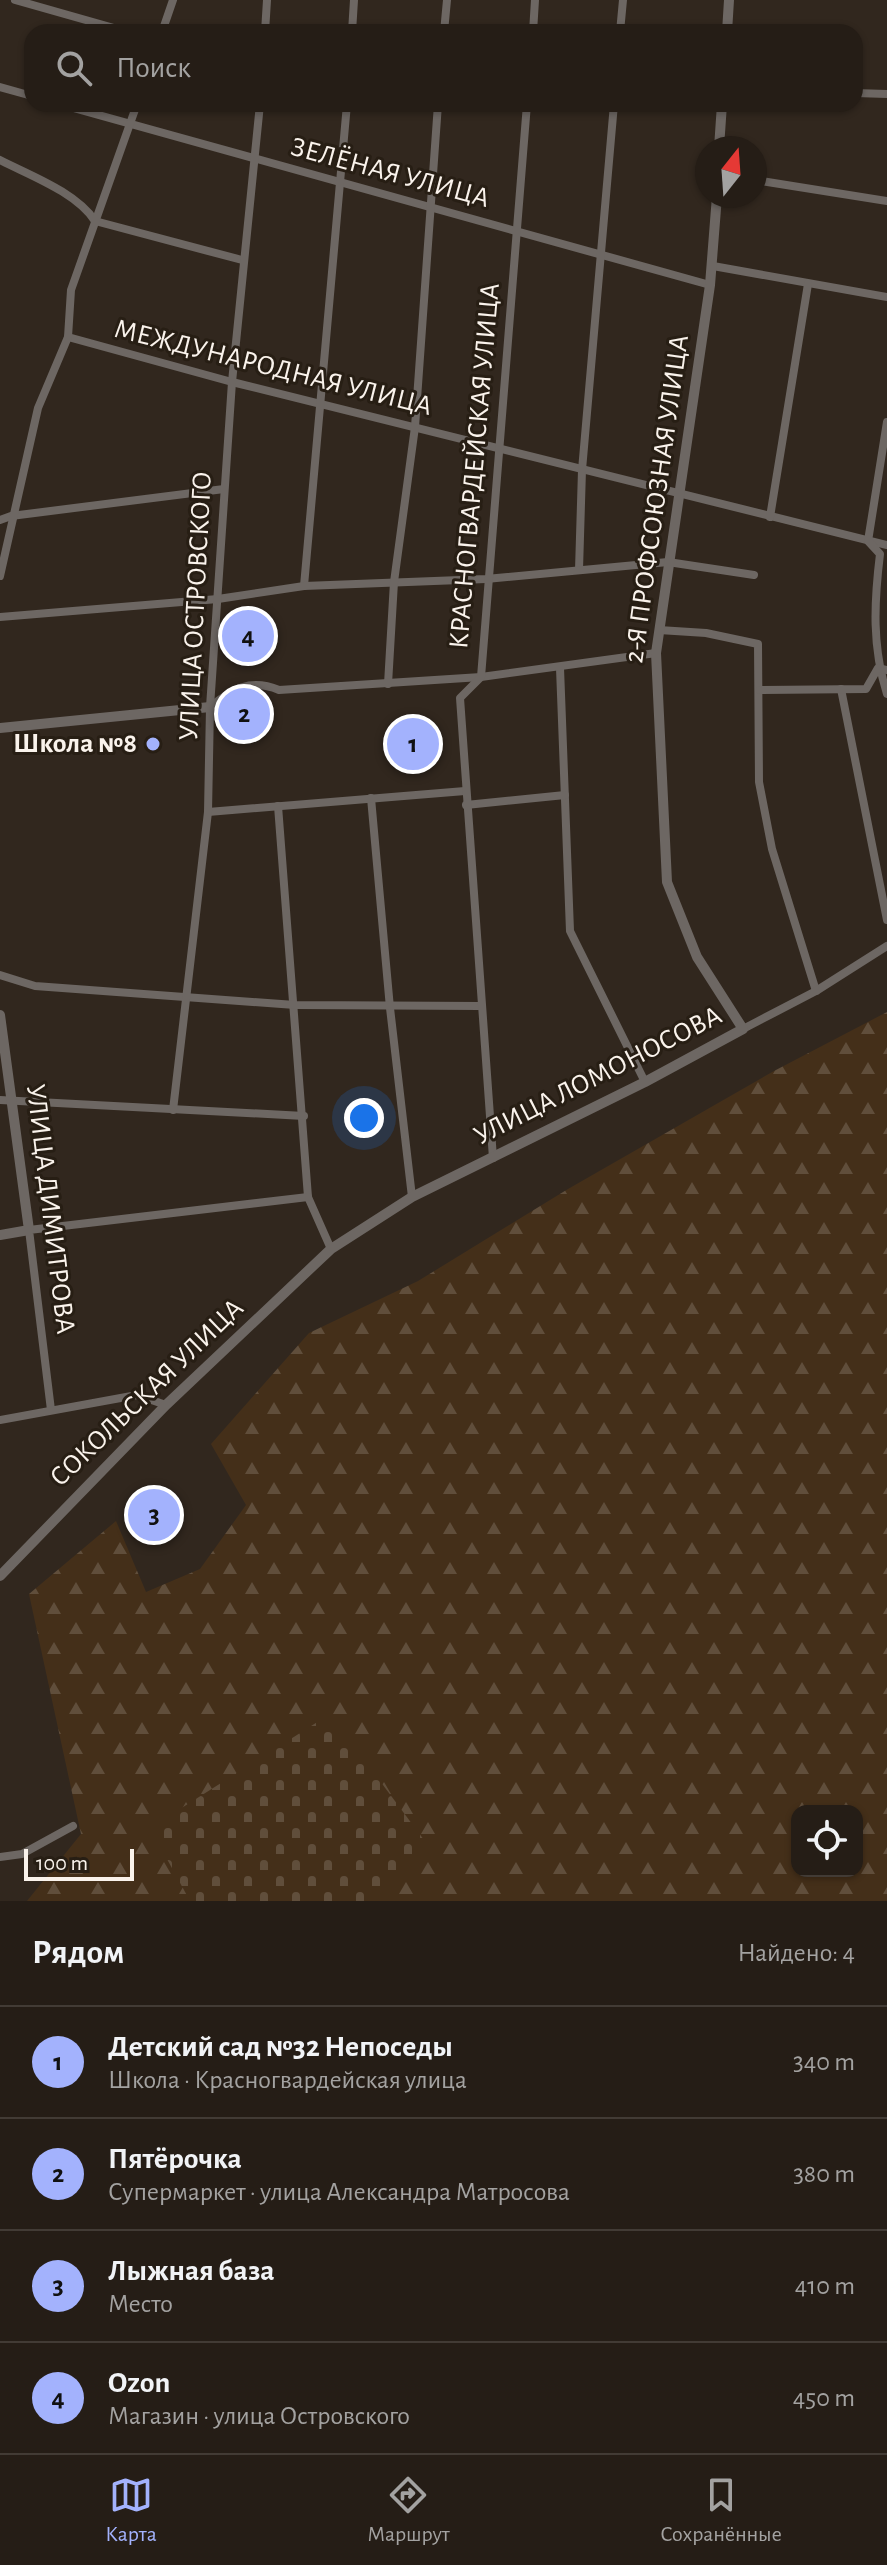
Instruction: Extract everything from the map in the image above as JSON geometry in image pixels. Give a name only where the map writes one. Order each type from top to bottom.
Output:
[{"type":"street","points":[[15,0],[100,24]]},
{"type":"street","points":[[165,24],[173,0]]},
{"type":"street","points":[[266,24],[267,0]]},
{"type":"street","points":[[352,24],[354,0]]},
{"type":"street","points":[[445,24],[447,0]]},
{"type":"street","points":[[534,24],[535,0]]},
{"type":"street","points":[[621,24],[623,0]]},
{"type":"street","points":[[728,24],[729,0]]},
{"type":"street","points":[[0,87],[24,94]]},
{"type":"street","points":[[863,93],[887,94]]},
{"type":"street","name":"ЗЕЛЁНАЯ УЛИЦА","points":[[87,112],[710,285]]},
{"type":"street","points":[[0,576],[11,516],[38,408],[68,337],[71,290],[134,112]]},
{"type":"street","name":"УЛИЦА ОСТРОВСКОГО","points":[[173,1110],[208,812],[210,707],[224,489],[242,260],[259,112]]},
{"type":"street","points":[[304,586],[346,112]]},
{"type":"street","points":[[388,684],[394,582],[415,427],[437,112]]},
{"type":"street","name":"КРАСНОГВАРДЕЙСКАЯ УЛИЦА","points":[[493,1158],[460,698],[481,677],[486,579],[526,112]]},
{"type":"street","points":[[579,570],[582,470],[613,112]]},
{"type":"street","points":[[720,136],[721,112]]},
{"type":"street","points":[[0,160],[89,211],[95,221],[242,260]]},
{"type":"street","points":[[767,182],[887,201]]},
{"type":"street","name":"2-Я ПРОФСОЮЗНАЯ УЛИЦА","points":[[716,208],[713,266],[656,653],[667,882],[697,957],[743,1029]]},
{"type":"street","points":[[713,266],[887,297]]},
{"type":"street","points":[[770,517],[808,284]]},
{"type":"street","name":"МЕЖДУНАРОДНАЯ УЛИЦА","points":[[68,337],[232,382],[887,545]]},
{"type":"street","points":[[887,422],[868,541],[880,554],[873,610],[887,694]]},
{"type":"street","points":[[0,520],[11,516],[224,489]]},
{"type":"street","points":[[0,617],[218,599],[304,586],[486,579],[668,562],[754,575]]},
{"type":"street","points":[[659,630],[706,633],[758,644],[759,782],[772,849],[816,991]]},
{"type":"street","points":[[0,728],[210,707],[233,687],[263,684],[279,690],[481,677],[656,653]]},
{"type":"street","points":[[560,668],[570,931],[645,1082]]},
{"type":"street","points":[[760,690],[866,689],[883,669]]},
{"type":"street","points":[[841,689],[887,920]]},
{"type":"street","points":[[208,812],[465,791]]},
{"type":"street","points":[[466,805],[565,795]]},
{"type":"street","points":[[371,798],[390,1008],[412,1197]]},
{"type":"street","points":[[278,806],[308,1197],[331,1249]]},
{"type":"street","name":"УЛИЦА ЛОМОНОСОВА","points":[[331,1249],[412,1197],[645,1082],[816,991],[887,946]]},
{"type":"street","points":[[0,975],[35,986],[295,1005],[390,1008],[480,1006]]},
{"type":"street","name":"УЛИЦА ДИМИТРОВА","points":[[0,1015],[14,1101],[51,1410]]},
{"type":"street","points":[[0,1100],[304,1116]]},
{"type":"street","points":[[0,1235],[308,1197]]},
{"type":"street","name":"СОКОЛЬСКАЯ УЛИЦА","points":[[0,1576],[166,1405],[331,1249]]},
{"type":"street","points":[[0,1420],[137,1395],[166,1405]]},
{"type":"street","points":[[0,1857],[22,1854],[73,1826]]},
{"type":"green space","points":[[887,1012],[887,1901],[27,1901],[81,1834],[29,1594],[116,1521],[146,1592],[200,1569],[246,1505],[211,1444],[309,1333],[418,1281],[568,1189],[774,1071]]},
{"type":"green space","points":[[330,1714],[427,1844],[376,1901],[190,1901],[150,1828]]},
{"type":"place","name":"Ozon","points":[[248,636]]},
{"type":"place","name":"Пятёрочка","points":[[244,714]]},
{"type":"place","name":"Школа №8","points":[[153,744]]},
{"type":"place","name":"Детский сад №32 Непоседы","points":[[413,744]]},
{"type":"place","name":"Лыжная база","points":[[154,1515]]}]
